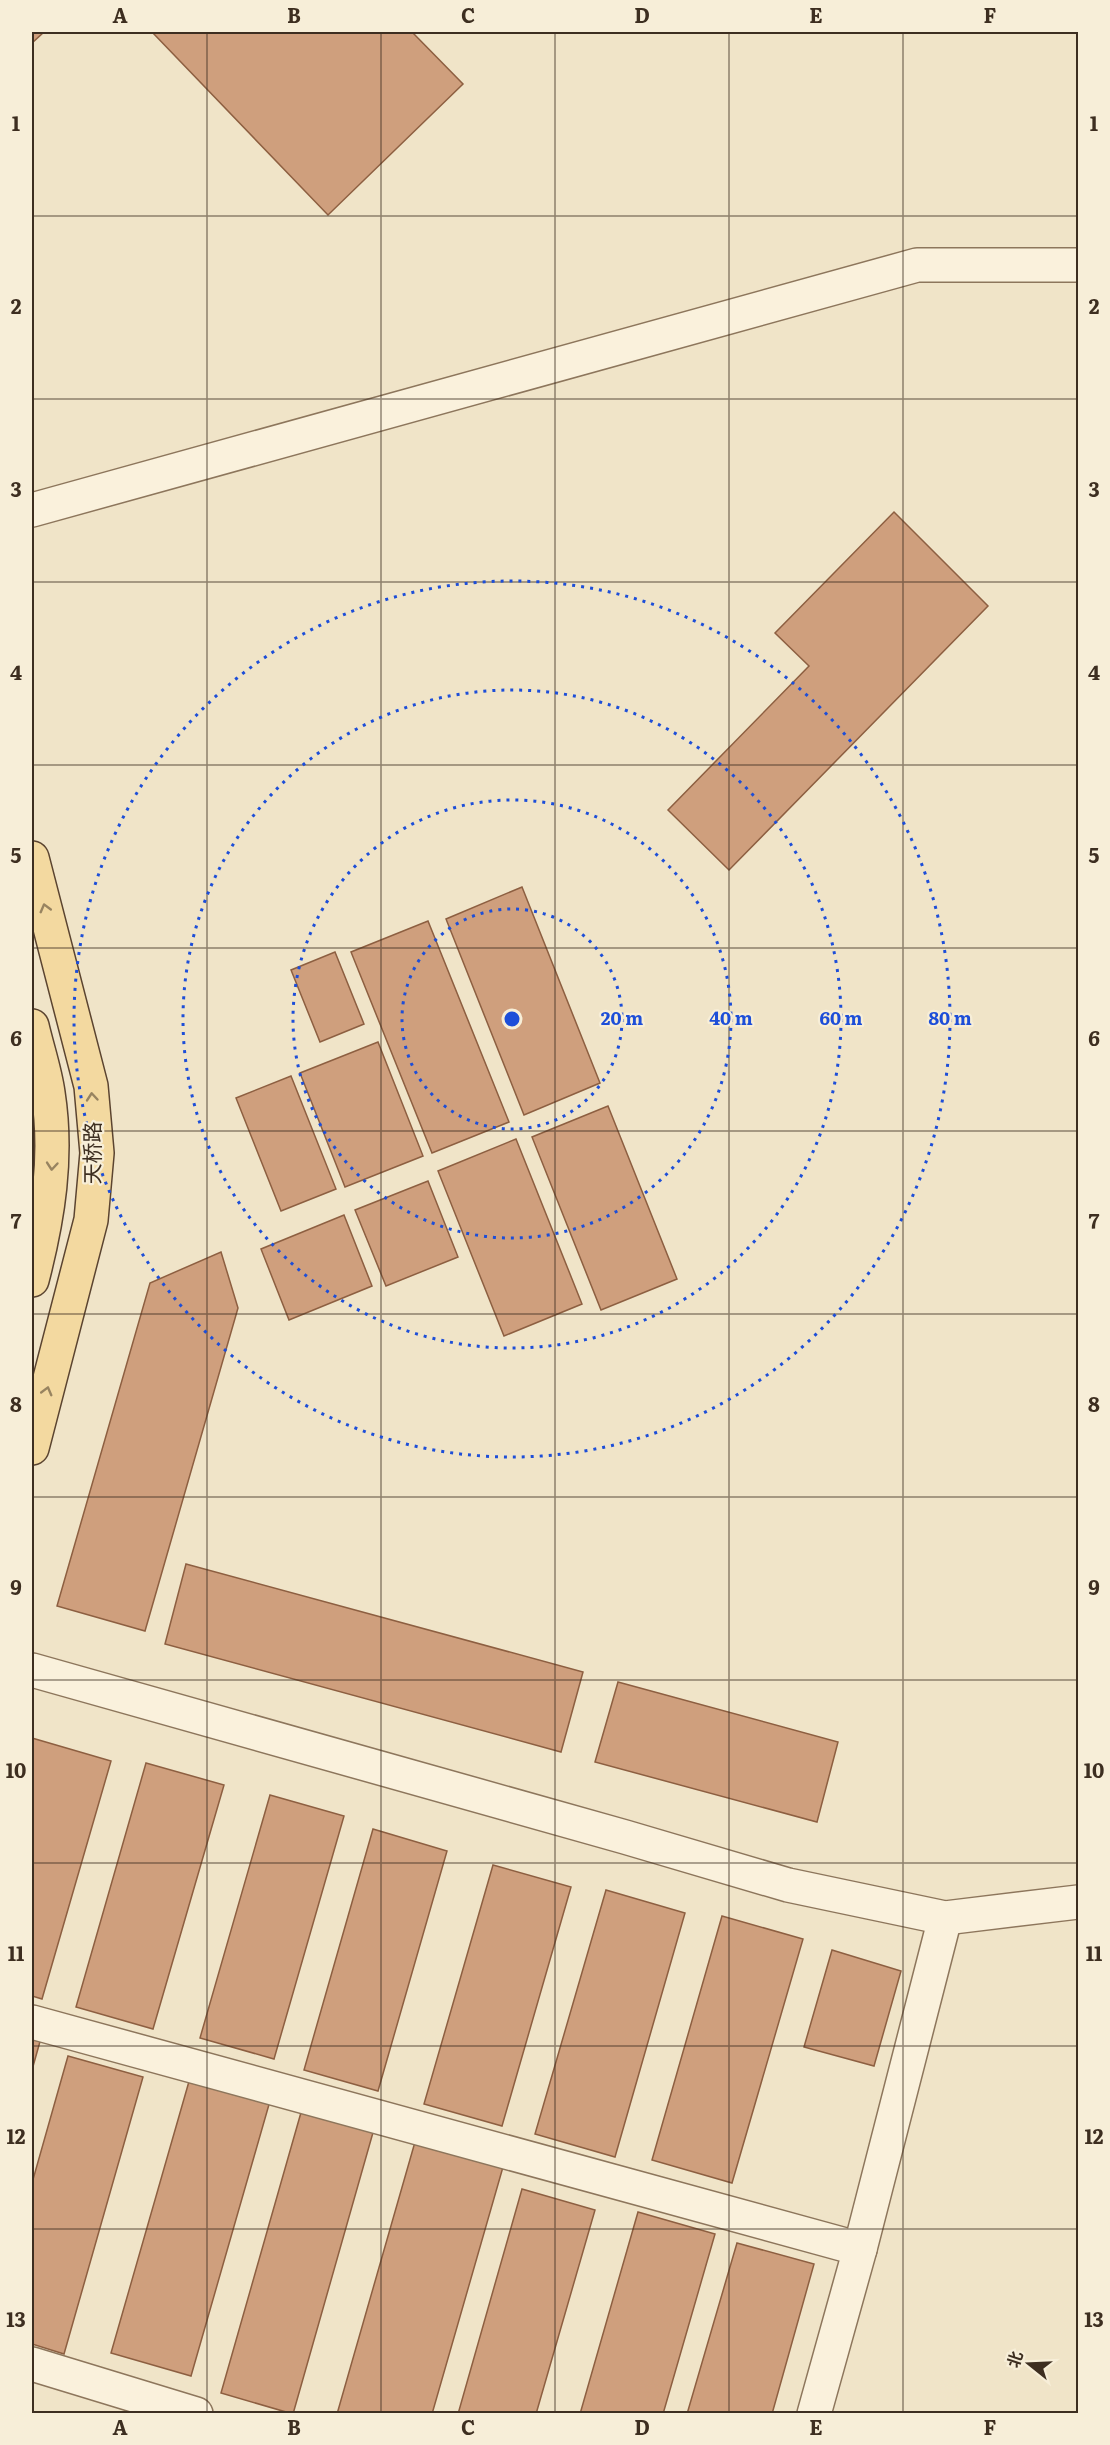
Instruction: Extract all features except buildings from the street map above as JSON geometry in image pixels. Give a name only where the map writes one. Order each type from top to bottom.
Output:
[{"type":"main road","name":"天桥路","points":[[32,858],[91,1086],[97,1153],[91,1220],[32,1448]]},
{"type":"main road","name":"天桥路","points":[[32,1026],[48,1093],[53,1153],[48,1213],[32,1280]]},
{"type":"street","points":[[32,510],[917,265],[1078,265]]},
{"type":"street","points":[[32,1670],[788,1885],[945,1918],[1078,1902]]},
{"type":"street","points":[[814,2414],[860,2249],[945,1918]]},
{"type":"street","points":[[32,2022],[860,2249]]},
{"type":"street","points":[[32,2364],[196,2414]]}]
